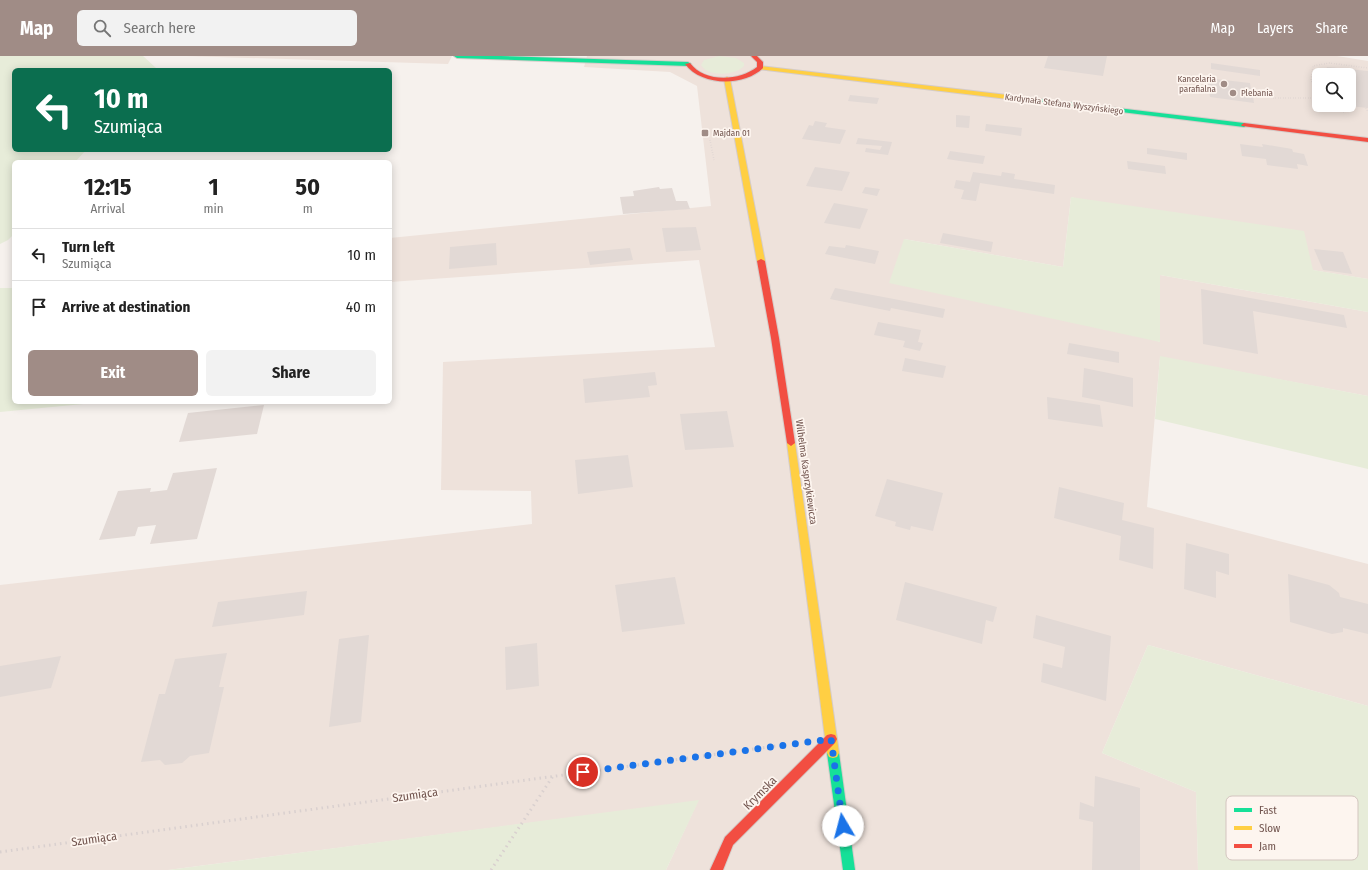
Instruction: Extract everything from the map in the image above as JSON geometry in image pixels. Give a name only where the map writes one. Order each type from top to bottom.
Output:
[{"type":"street","points":[[457,56],[688,64]]},
{"type":"street","points":[[688,64],[695,56]]},
{"type":"street","points":[[688,64],[690,68],[704,76],[727,79],[748,76],[760,68],[760,62],[752,56]]},
{"type":"street","name":"Kardynała Stefana Wyszyńskiego","points":[[760,68],[1368,140]]},
{"type":"street","name":"Wilhelma Kasprzykiewicza","points":[[727,79],[775,338],[802,519],[849,870]]},
{"type":"street","name":"Krymska","points":[[716,870],[729,841],[831,739]]},
{"type":"path","points":[[1313,68],[1313,66],[1329,63],[1368,68]]},
{"type":"path","points":[[1273,98],[1312,98]]},
{"type":"path","points":[[1366,108],[1368,112]]},
{"type":"path","name":"Szumiąca","points":[[0,852],[778,745]]},
{"type":"path","points":[[491,870],[553,776]]},
{"type":"shaded area","points":[[186,56],[452,56],[448,64]]},
{"type":"shaded area","points":[[587,56],[1337,56],[1368,61],[1368,279],[1312,270],[1071,197],[1063,267],[904,239],[1160,342],[1160,275],[1368,312],[1368,396],[1160,357],[1147,507],[1368,564],[1368,706],[1148,645],[1102,753],[1196,792],[1198,870],[666,870],[698,801],[168,870],[0,870],[0,585],[532,524],[531,491],[441,490],[443,362],[715,347],[699,260],[392,282],[392,238],[711,206],[697,86],[670,72],[584,67]]},
{"type":"green space","points":[[0,56],[143,56],[156,68],[12,68],[12,152],[84,152],[77,160],[12,160],[12,236],[0,244]]},
{"type":"green space","points":[[719,56],[736,58],[744,63],[744,66],[734,72],[722,74],[709,72],[701,65],[704,60]]},
{"type":"green space","points":[[1071,197],[1304,231],[1313,270],[1368,279],[1368,312],[1160,275],[1160,342],[889,283],[904,239],[1063,267]]},
{"type":"green space","points":[[0,288],[12,288],[12,404],[83,404],[0,412]]},
{"type":"green space","points":[[1160,356],[1368,396],[1368,469],[1155,419]]},
{"type":"green space","points":[[1148,645],[1368,706],[1368,870],[1198,870],[1196,792],[1102,753]]},
{"type":"green space","points":[[699,800],[666,870],[168,870]]},
{"type":"building","points":[[1048,56],[1107,56],[1103,76],[1044,68]]},
{"type":"building","points":[[1211,63],[1260,70],[1260,76],[1211,69]]},
{"type":"building","points":[[1356,70],[1368,71],[1368,108],[1356,107]]},
{"type":"building","name":"Plebania","points":[[1206,78],[1250,83],[1251,89],[1257,90],[1258,97],[1253,96],[1254,103],[1210,97]]},
{"type":"building","points":[[850,95],[879,98],[877,104],[848,101]]},
{"type":"building","points":[[956,115],[970,116],[969,128],[956,127]]},
{"type":"building","points":[[815,121],[827,123],[825,127],[846,130],[840,144],[802,139],[809,125],[813,126]]},
{"type":"building","points":[[986,124],[1022,128],[1021,136],[985,131]]},
{"type":"building","points":[[858,138],[892,142],[888,155],[865,152],[866,148],[880,150],[882,146],[856,144]]},
{"type":"building","points":[[1240,144],[1263,147],[1262,144],[1292,149],[1293,152],[1304,154],[1308,166],[1297,164],[1298,169],[1267,165],[1266,159],[1242,156]]},
{"type":"building","points":[[1147,148],[1187,153],[1187,160],[1147,154]]},
{"type":"building","points":[[950,151],[985,156],[983,164],[947,159]]},
{"type":"building","points":[[1127,161],[1165,166],[1166,174],[1128,169]]},
{"type":"building","points":[[815,167],[850,172],[842,191],[806,186]]},
{"type":"building","points":[[973,172],[1001,176],[1002,172],[1015,174],[1014,179],[1055,185],[1054,194],[980,183],[976,201],[961,199],[964,190],[954,188],[956,180],[970,182]]},
{"type":"building","points":[[659,187],[660,189],[672,188],[676,201],[687,201],[690,209],[623,214],[620,197],[634,196],[633,191]]},
{"type":"building","points":[[865,187],[880,189],[877,196],[862,193]]},
{"type":"building","points":[[834,203],[868,209],[860,229],[824,223]]},
{"type":"building","points":[[696,227],[701,250],[666,252],[662,228]]},
{"type":"building","points":[[943,233],[993,242],[991,252],[940,243]]},
{"type":"building","points":[[496,243],[497,265],[449,269],[450,247]]},
{"type":"building","points":[[846,245],[879,251],[875,264],[825,254],[829,246],[845,248]]},
{"type":"building","points":[[630,248],[633,260],[590,265],[587,252]]},
{"type":"building","points":[[1314,249],[1343,252],[1352,274],[1323,270]]},
{"type":"building","points":[[835,288],[945,309],[943,318],[891,308],[890,311],[830,299]]},
{"type":"building","points":[[1201,289],[1344,315],[1347,328],[1253,311],[1258,354],[1203,344]]},
{"type":"building","points":[[878,322],[921,330],[918,342],[923,343],[920,351],[903,347],[905,341],[874,335]]},
{"type":"building","points":[[1069,343],[1119,352],[1119,363],[1067,354]]},
{"type":"building","points":[[905,358],[946,366],[943,378],[902,371]]},
{"type":"building","points":[[1084,368],[1133,378],[1133,407],[1082,397]]},
{"type":"building","points":[[655,372],[657,385],[648,386],[650,397],[585,403],[583,379]]},
{"type":"building","points":[[1047,397],[1100,405],[1103,427],[1048,419]]},
{"type":"building","points":[[264,405],[257,434],[179,442],[188,413]]},
{"type":"building","points":[[727,411],[734,447],[685,450],[680,414]]},
{"type":"building","points":[[628,455],[633,487],[578,494],[575,460]]},
{"type":"building","points":[[217,468],[197,539],[150,544],[156,525],[138,527],[135,536],[99,540],[118,491],[151,488],[150,492],[167,490],[173,473]]},
{"type":"building","points":[[887,479],[943,493],[933,531],[911,526],[910,530],[895,526],[896,522],[875,516]]},
{"type":"building","points":[[1059,487],[1124,503],[1122,520],[1154,528],[1153,569],[1119,560],[1121,536],[1054,518]]},
{"type":"building","points":[[1186,543],[1229,554],[1229,575],[1216,571],[1216,598],[1184,589]]},
{"type":"building","points":[[1288,574],[1329,585],[1339,593],[1340,597],[1368,604],[1368,634],[1343,628],[1343,632],[1332,634],[1290,622]]},
{"type":"building","points":[[675,577],[685,624],[622,632],[615,585]]},
{"type":"building","points":[[905,582],[997,607],[993,622],[986,620],[982,644],[896,620]]},
{"type":"building","points":[[307,591],[304,615],[212,627],[218,602]]},
{"type":"building","points":[[1036,615],[1111,636],[1106,701],[1041,682],[1043,663],[1062,668],[1065,647],[1033,638]]},
{"type":"building","points":[[369,635],[361,722],[329,727],[339,639]]},
{"type":"building","points":[[537,643],[539,686],[506,690],[505,647]]},
{"type":"building","points":[[227,653],[219,687],[224,687],[209,753],[190,756],[182,763],[165,765],[160,760],[141,762],[159,694],[165,694],[175,659]]},
{"type":"building","points":[[61,656],[51,688],[0,697],[0,666]]},
{"type":"building","points":[[1095,776],[1140,788],[1140,870],[1092,870],[1093,822],[1079,819],[1080,802],[1094,807]]},
{"type":"traffic: fast","points":[[457,56],[688,64]]},
{"type":"traffic: fast","points":[[1033,100],[1244,125]]},
{"type":"traffic: fast","points":[[833,753],[849,870]]},
{"type":"traffic: slow","points":[[760,68],[1033,100]]},
{"type":"traffic: slow","points":[[727,79],[761,261]]},
{"type":"traffic: slow","points":[[791,443],[833,753]]},
{"type":"traffic: jam","points":[[688,64],[692,69],[705,76],[729,79],[743,77],[760,68],[760,62],[754,56]]},
{"type":"traffic: jam","points":[[1244,125],[1368,140]]},
{"type":"traffic: jam","points":[[761,261],[775,338],[791,443]]},
{"type":"traffic: jam","points":[[716,870],[729,841],[831,739]]},
{"type":"place","name":"Kancelaria parafialna","points":[[1224,84]]},
{"type":"place","name":"Plebania","points":[[1233,93]]},
{"type":"place","name":"Majdan 01","points":[[705,133]]},
{"type":"route","points":[[583,772],[831,739],[843,826]]}]
